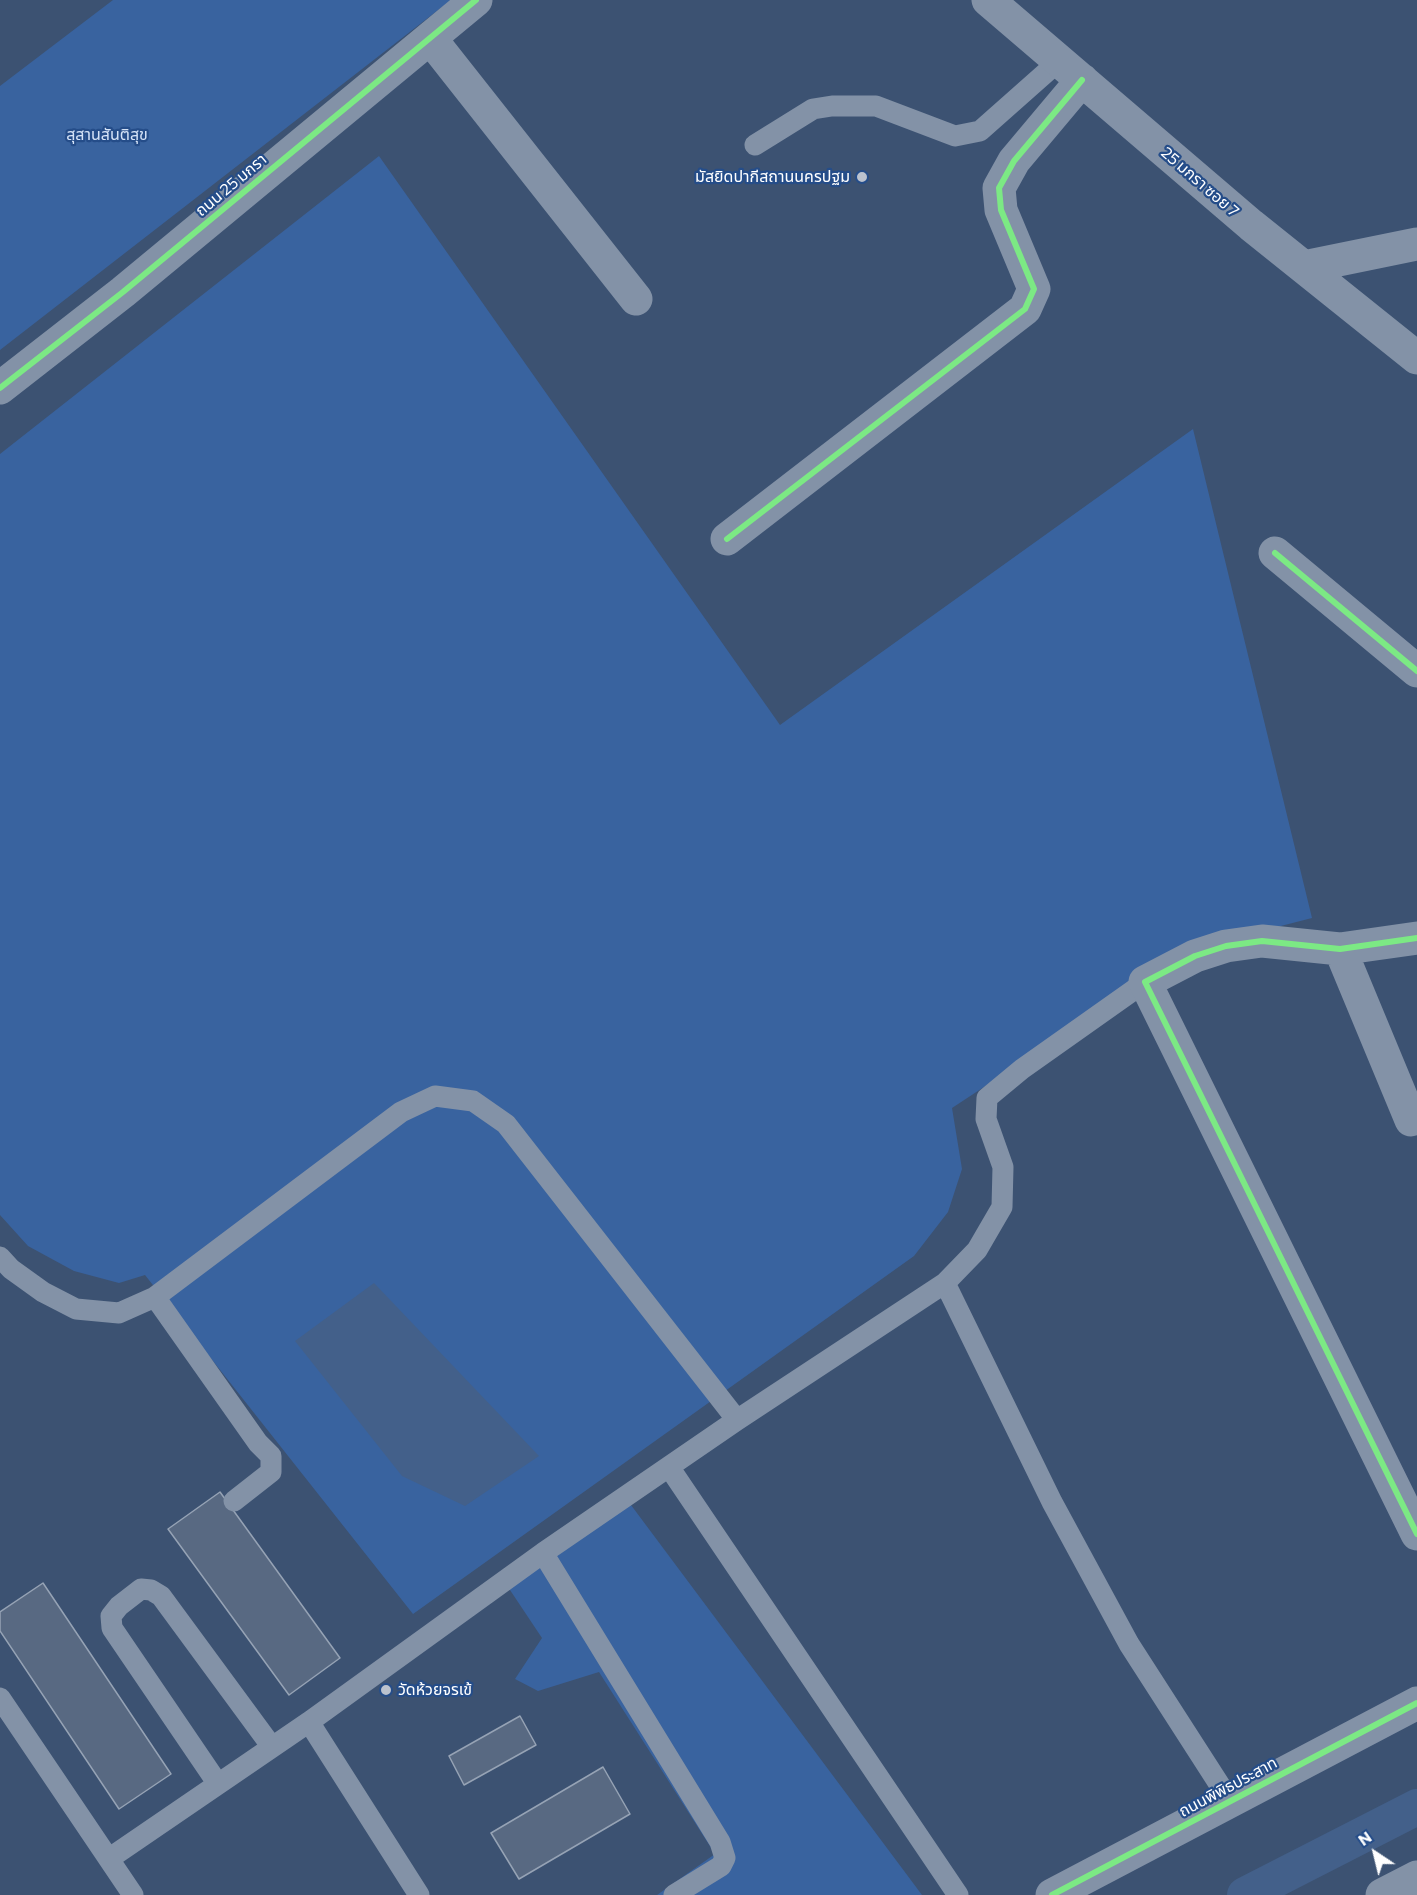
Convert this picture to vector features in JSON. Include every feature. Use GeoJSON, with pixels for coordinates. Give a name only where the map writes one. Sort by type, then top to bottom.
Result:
{"type":"FeatureCollection","features":[{"type":"Feature","properties":{"kind":"street","name":"ถนน 25 มกรา"},"geometry":{"type":"LineString","coordinates":[[0,388],[123,292],[477,0]]}},
{"type":"Feature","properties":{"kind":"street","name":"25 มกรา ซอย 7"},"geometry":{"type":"LineString","coordinates":[[988,0],[1251,225],[1417,358]]}},
{"type":"Feature","properties":{"kind":"street"},"geometry":{"type":"LineString","coordinates":[[430,38],[636,299]]}},
{"type":"Feature","properties":{"kind":"street"},"geometry":{"type":"LineString","coordinates":[[727,539],[1024,309],[1034,289],[1000,210],[999,188],[1070,70]]}},
{"type":"Feature","properties":{"kind":"street"},"geometry":{"type":"LineString","coordinates":[[1304,267],[1417,244]]}},
{"type":"Feature","properties":{"kind":"street"},"geometry":{"type":"LineString","coordinates":[[1275,553],[1417,671]]}},
{"type":"Feature","properties":{"kind":"street"},"geometry":{"type":"LineString","coordinates":[[1417,938],[1340,949],[1262,941],[1227,946],[1195,956],[1145,982],[1417,1534]]}},
{"type":"Feature","properties":{"kind":"street"},"geometry":{"type":"LineString","coordinates":[[1340,949],[1411,1120]]}},
{"type":"Feature","properties":{"kind":"street","name":"ถนนพิพิธประสาท"},"geometry":{"type":"LineString","coordinates":[[1052,1895],[1417,1703]]}},
{"type":"Feature","properties":{"kind":"street"},"geometry":{"type":"LineString","coordinates":[[1386,1894],[1417,1877]]}},
{"type":"Feature","properties":{"kind":"lane"},"geometry":{"type":"LineString","coordinates":[[755,145],[813,109],[832,106],[876,106],[955,136],[980,131],[1070,70]]}},
{"type":"Feature","properties":{"kind":"lane"},"geometry":{"type":"LineString","coordinates":[[110,1858],[309,1722],[543,1553],[737,1420],[945,1283],[977,1250],[1002,1207],[1003,1167],[986,1119],[987,1098],[1022,1069],[1145,982]]}},
{"type":"Feature","properties":{"kind":"lane"},"geometry":{"type":"LineString","coordinates":[[0,1257],[11,1269],[43,1292],[76,1310],[119,1313],[155,1297],[401,1112],[435,1096],[473,1101],[506,1124],[737,1420]]}},
{"type":"Feature","properties":{"kind":"lane"},"geometry":{"type":"LineString","coordinates":[[945,1283],[1052,1502],[1124,1634],[1230,1801]]}},
{"type":"Feature","properties":{"kind":"lane"},"geometry":{"type":"LineString","coordinates":[[155,1297],[258,1443],[272,1456],[271,1472],[234,1501]]}},
{"type":"Feature","properties":{"kind":"lane"},"geometry":{"type":"LineString","coordinates":[[669,1467],[958,1895]]}},
{"type":"Feature","properties":{"kind":"lane"},"geometry":{"type":"LineString","coordinates":[[543,1553],[720,1842],[726,1858],[721,1866],[674,1895]]}},
{"type":"Feature","properties":{"kind":"lane"},"geometry":{"type":"LineString","coordinates":[[218,1784],[112,1628],[111,1616],[119,1606],[141,1589],[151,1590],[161,1596],[272,1747]]}},
{"type":"Feature","properties":{"kind":"lane"},"geometry":{"type":"LineString","coordinates":[[0,1698],[133,1895]]}},
{"type":"Feature","properties":{"kind":"lane"},"geometry":{"type":"LineString","coordinates":[[309,1722],[419,1895]]}},
{"type":"Feature","properties":{"kind":"green space","name":"สุสานสันติสุข"},"geometry":{"type":"Polygon","coordinates":[[[113,0],[451,0],[0,350],[0,86],[113,0]]]}},
{"type":"Feature","properties":{"kind":"green space"},"geometry":{"type":"Polygon","coordinates":[[[379,156],[780,725],[1193,429],[1312,918],[1238,937],[1168,966],[952,1108],[962,1169],[948,1212],[914,1256],[413,1614],[145,1275],[119,1283],[74,1271],[28,1246],[0,1215],[0,454],[379,156]]]}},
{"type":"Feature","properties":{"kind":"green space"},"geometry":{"type":"Polygon","coordinates":[[[625,1497],[922,1895],[657,1895],[715,1854],[599,1672],[538,1691],[515,1679],[542,1638],[504,1581],[625,1497]]]}},
{"type":"Feature","properties":{"kind":"shaded area"},"geometry":{"type":"Polygon","coordinates":[[[374,1283],[539,1456],[465,1506],[402,1476],[295,1341],[374,1283]]]}},
{"type":"Feature","properties":{"kind":"building"},"geometry":{"type":"Polygon","coordinates":[[[220,1492],[340,1658],[289,1695],[168,1529],[220,1492]]]}},
{"type":"Feature","properties":{"kind":"building"},"geometry":{"type":"Polygon","coordinates":[[[43,1583],[171,1774],[119,1809],[0,1631],[0,1612],[43,1583]]]}},
{"type":"Feature","properties":{"kind":"building"},"geometry":{"type":"Polygon","coordinates":[[[520,1716],[536,1745],[464,1785],[449,1756],[520,1716]]]}},
{"type":"Feature","properties":{"kind":"building"},"geometry":{"type":"Polygon","coordinates":[[[603,1767],[630,1814],[519,1879],[491,1833],[603,1767]]]}},
{"type":"Feature","properties":{"kind":"waterway"},"geometry":{"type":"LineString","coordinates":[[1245,1895],[1417,1807]]}},
{"type":"Feature","properties":{"kind":"cycle path"},"geometry":{"type":"LineString","coordinates":[[0,388],[123,292],[476,0]]}},
{"type":"Feature","properties":{"kind":"cycle path"},"geometry":{"type":"LineString","coordinates":[[727,539],[1025,309],[1034,289],[1001,210],[999,188],[1014,161],[1082,80]]}},
{"type":"Feature","properties":{"kind":"cycle path"},"geometry":{"type":"LineString","coordinates":[[1275,553],[1417,671]]}},
{"type":"Feature","properties":{"kind":"cycle path"},"geometry":{"type":"LineString","coordinates":[[1417,938],[1340,949],[1262,941],[1226,946],[1195,956],[1145,982],[1417,1534]]}},
{"type":"Feature","properties":{"kind":"cycle path"},"geometry":{"type":"LineString","coordinates":[[1052,1895],[1417,1703]]}},
{"type":"Feature","properties":{"kind":"place","name":"มัสยิดปากีสถานนครปฐม"},"geometry":{"type":"Point","coordinates":[862,177]}},
{"type":"Feature","properties":{"kind":"place","name":"วัดห้วยจรเข้"},"geometry":{"type":"Point","coordinates":[386,1690]}}]}
